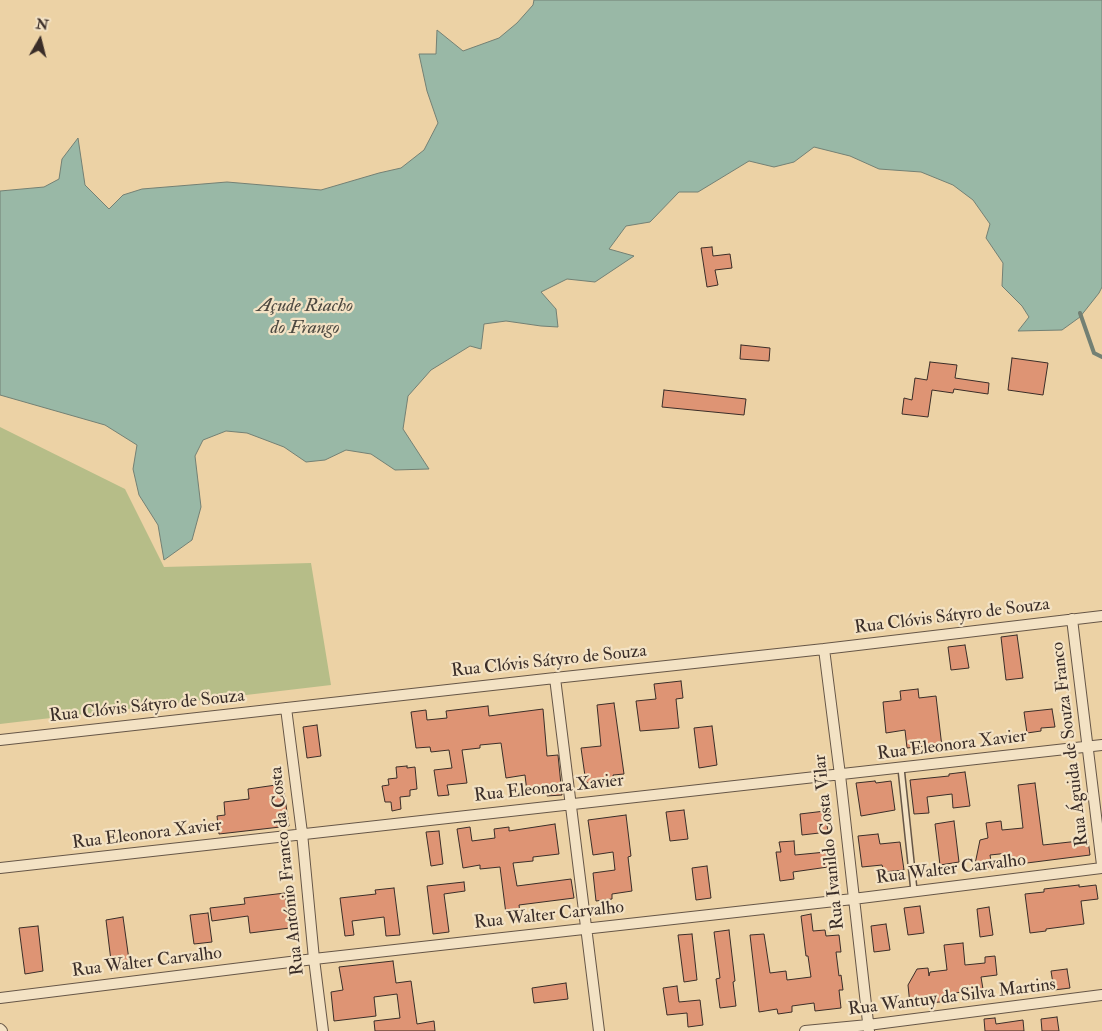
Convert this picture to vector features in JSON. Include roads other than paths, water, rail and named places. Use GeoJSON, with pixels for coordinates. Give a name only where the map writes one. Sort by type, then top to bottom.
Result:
{"type":"FeatureCollection","features":[{"type":"Feature","properties":{"kind":"street","name":"Rua Clóvis Sátyro de Souza"},"geometry":{"type":"LineString","coordinates":[[0,740],[824,649],[1102,616]]}},
{"type":"Feature","properties":{"kind":"street","name":"Rua Águida de Souza Franco"},"geometry":{"type":"LineString","coordinates":[[1072,619],[1102,867]]}},
{"type":"Feature","properties":{"kind":"street","name":"Rua Ivanildo Costa Vilar"},"geometry":{"type":"LineString","coordinates":[[824,649],[868,1028]]}},
{"type":"Feature","properties":{"kind":"street"},"geometry":{"type":"LineString","coordinates":[[555,678],[598,1031]]}},
{"type":"Feature","properties":{"kind":"street","name":"Rua António Franco da Costa"},"geometry":{"type":"LineString","coordinates":[[286,708],[302,833],[323,1031]]}},
{"type":"Feature","properties":{"kind":"street","name":"Rua Eleonora Xavier"},"geometry":{"type":"LineString","coordinates":[[0,868],[1102,745]]}},
{"type":"Feature","properties":{"kind":"street","name":"Rua Walter Carvalho"},"geometry":{"type":"LineString","coordinates":[[0,998],[314,959],[853,899],[1102,867]]}},
{"type":"Feature","properties":{"kind":"street","name":"Rua Wantuy da Silva Martins"},"geometry":{"type":"LineString","coordinates":[[805,1031],[868,1028],[1102,996]]}},
{"type":"Feature","properties":{"kind":"lane"},"geometry":{"type":"LineString","coordinates":[[900,768],[914,891]]}},
{"type":"Feature","properties":{"kind":"water","name":"Açude Riacho do Frango"},"geometry":{"type":"Polygon","coordinates":[[[534,0],[1102,0],[1102,287],[1099,293],[1080,317],[1062,330],[1018,331],[1029,317],[1022,306],[1002,286],[1003,263],[986,238],[990,224],[973,200],[953,185],[921,172],[879,169],[850,156],[814,147],[794,162],[774,167],[749,161],[698,192],[679,192],[650,222],[626,226],[609,249],[634,256],[595,282],[567,279],[541,292],[556,309],[558,327],[506,321],[484,324],[481,349],[470,346],[431,370],[408,396],[403,429],[429,469],[395,470],[371,454],[346,450],[325,460],[306,462],[284,447],[247,433],[226,431],[203,440],[195,456],[201,507],[192,540],[164,560],[158,525],[139,495],[133,469],[137,445],[105,425],[0,395],[0,191],[44,187],[59,179],[62,159],[78,138],[85,185],[109,209],[123,195],[142,189],[227,182],[321,190],[401,168],[424,150],[438,123],[427,91],[419,54],[436,54],[437,30],[463,51],[499,38],[517,23],[533,5],[534,0]]]}},
{"type":"Feature","properties":{"kind":"waterway"},"geometry":{"type":"LineString","coordinates":[[1080,313],[1094,353],[1102,357]]}}]}
